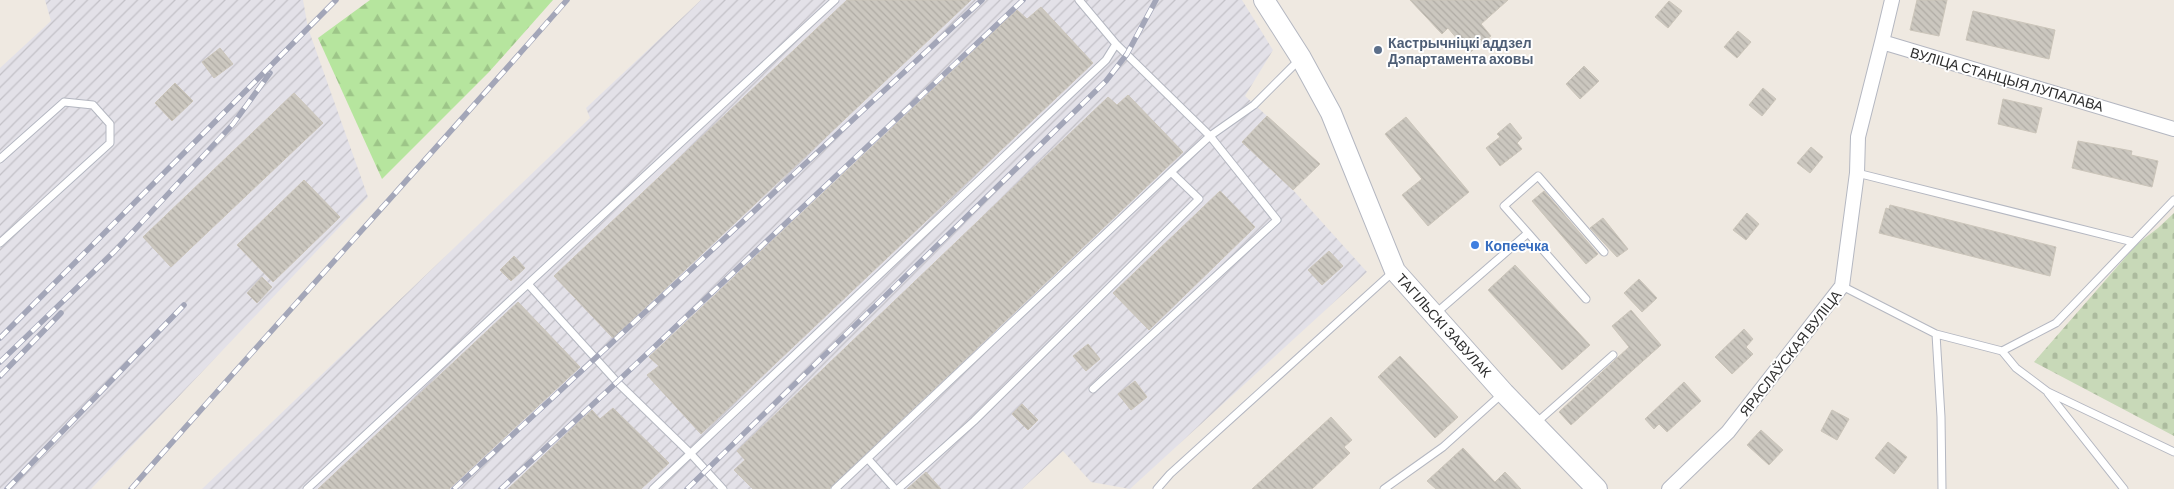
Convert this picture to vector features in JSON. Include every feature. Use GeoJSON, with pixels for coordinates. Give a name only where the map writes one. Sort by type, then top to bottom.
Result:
{"type":"FeatureCollection","features":[{"type":"Feature","properties":{"kind":"main road","name":"ТАГІЛЬСКІ ЗАВУЛАК"},"geometry":{"type":"LineString","coordinates":[[1264,0],[1301,58],[1331,113],[1395,270],[1504,393],[1597,489]]}},
{"type":"Feature","properties":{"kind":"street"},"geometry":{"type":"LineString","coordinates":[[1882,42],[1892,0]]}},
{"type":"Feature","properties":{"kind":"street","name":"ВУЛІЦА СТАНЦЫЯ ЛУПАЛАВА"},"geometry":{"type":"LineString","coordinates":[[1882,42],[2174,129]]}},
{"type":"Feature","properties":{"kind":"street","name":"ЯРАСЛАЎСКАЯ ВУЛІЦА"},"geometry":{"type":"LineString","coordinates":[[1669,489],[1728,432],[1842,286],[1857,173],[1858,137],[1882,42]]}},
{"type":"Feature","properties":{"kind":"lane"},"geometry":{"type":"LineString","coordinates":[[307,489],[835,0]]}},
{"type":"Feature","properties":{"kind":"lane"},"geometry":{"type":"LineString","coordinates":[[1079,0],[1116,44],[1210,136],[1277,220],[1093,389]]}},
{"type":"Feature","properties":{"kind":"lane"},"geometry":{"type":"LineString","coordinates":[[653,489],[1106,60],[1116,44]]}},
{"type":"Feature","properties":{"kind":"lane"},"geometry":{"type":"LineString","coordinates":[[835,489],[1171,172],[1210,136],[1254,105],[1301,58]]}},
{"type":"Feature","properties":{"kind":"lane"},"geometry":{"type":"LineString","coordinates":[[0,159],[64,102],[93,105],[110,124],[110,143],[0,243]]}},
{"type":"Feature","properties":{"kind":"lane"},"geometry":{"type":"LineString","coordinates":[[868,459],[896,489],[974,421],[1199,200],[1171,172]]}},
{"type":"Feature","properties":{"kind":"lane"},"geometry":{"type":"LineString","coordinates":[[1857,173],[2133,242]]}},
{"type":"Feature","properties":{"kind":"lane"},"geometry":{"type":"LineString","coordinates":[[1586,299],[1504,206],[1538,176],[1604,252]]}},
{"type":"Feature","properties":{"kind":"lane"},"geometry":{"type":"LineString","coordinates":[[2002,351],[2056,323],[2174,200]]}},
{"type":"Feature","properties":{"kind":"lane"},"geometry":{"type":"LineString","coordinates":[[1434,314],[1528,233]]}},
{"type":"Feature","properties":{"kind":"lane"},"geometry":{"type":"LineString","coordinates":[[1157,489],[1170,474],[1395,270]]}},
{"type":"Feature","properties":{"kind":"lane"},"geometry":{"type":"LineString","coordinates":[[528,284],[617,382],[690,453],[723,489]]}},
{"type":"Feature","properties":{"kind":"lane"},"geometry":{"type":"LineString","coordinates":[[1842,286],[1936,334],[2002,351],[2016,368],[2048,392],[2174,452]]}},
{"type":"Feature","properties":{"kind":"lane"},"geometry":{"type":"LineString","coordinates":[[1936,334],[1941,417],[1942,489]]}},
{"type":"Feature","properties":{"kind":"lane"},"geometry":{"type":"LineString","coordinates":[[1534,425],[1613,355]]}},
{"type":"Feature","properties":{"kind":"lane"},"geometry":{"type":"LineString","coordinates":[[2048,392],[2124,489]]}},
{"type":"Feature","properties":{"kind":"lane"},"geometry":{"type":"LineString","coordinates":[[1384,489],[1443,447],[1504,393]]}},
{"type":"Feature","properties":{"kind":"shaded area"},"geometry":{"type":"Polygon","coordinates":[[[45,0],[303,0],[308,28],[368,197],[91,489],[0,489],[0,68],[51,21],[45,0]]]}},
{"type":"Feature","properties":{"kind":"shaded area"},"geometry":{"type":"Polygon","coordinates":[[[701,0],[1242,0],[1273,50],[1245,96],[1320,164],[1293,190],[1367,272],[1130,489],[1091,482],[1063,451],[1022,489],[202,489],[590,118],[586,108],[701,0]]]}},
{"type":"Feature","properties":{"kind":"green space"},"geometry":{"type":"Polygon","coordinates":[[[370,0],[553,0],[489,72],[382,179],[318,38],[370,0]]]}},
{"type":"Feature","properties":{"kind":"green space"},"geometry":{"type":"Polygon","coordinates":[[[2174,213],[2174,436],[2034,362],[2137,244],[2174,213]]]}},
{"type":"Feature","properties":{"kind":"building"},"geometry":{"type":"Polygon","coordinates":[[[847,0],[971,0],[613,338],[554,276],[847,0]]]}},
{"type":"Feature","properties":{"kind":"building"},"geometry":{"type":"Polygon","coordinates":[[[1410,0],[1508,0],[1481,24],[1491,36],[1469,53],[1448,28],[1442,34],[1410,0]]]}},
{"type":"Feature","properties":{"kind":"building"},"geometry":{"type":"Polygon","coordinates":[[[1917,0],[1947,0],[1939,36],[1910,30],[1917,0]]]}},
{"type":"Feature","properties":{"kind":"building"},"geometry":{"type":"Polygon","coordinates":[[[1669,1],[1682,11],[1668,28],[1655,17],[1669,1]]]}},
{"type":"Feature","properties":{"kind":"building"},"geometry":{"type":"Polygon","coordinates":[[[1041,7],[1093,63],[701,434],[647,375],[659,366],[649,357],[1017,10],[1027,19],[1041,7]]]}},
{"type":"Feature","properties":{"kind":"building"},"geometry":{"type":"Polygon","coordinates":[[[1973,11],[2055,30],[2049,59],[1966,40],[1973,11]]]}},
{"type":"Feature","properties":{"kind":"building"},"geometry":{"type":"Polygon","coordinates":[[[1738,31],[1751,42],[1737,58],[1724,47],[1738,31]]]}},
{"type":"Feature","properties":{"kind":"building"},"geometry":{"type":"Polygon","coordinates":[[[220,48],[233,64],[214,78],[202,62],[220,48]]]}},
{"type":"Feature","properties":{"kind":"building"},"geometry":{"type":"Polygon","coordinates":[[[1584,66],[1599,81],[1580,99],[1566,84],[1584,66]]]}},
{"type":"Feature","properties":{"kind":"building"},"geometry":{"type":"Polygon","coordinates":[[[175,83],[193,101],[172,121],[155,103],[175,83]]]}},
{"type":"Feature","properties":{"kind":"building"},"geometry":{"type":"Polygon","coordinates":[[[1763,88],[1776,99],[1762,116],[1749,105],[1763,88]]]}},
{"type":"Feature","properties":{"kind":"building"},"geometry":{"type":"Polygon","coordinates":[[[294,93],[323,123],[171,267],[143,237],[294,93]]]}},
{"type":"Feature","properties":{"kind":"building"},"geometry":{"type":"Polygon","coordinates":[[[1128,95],[1183,152],[829,489],[753,489],[734,470],[745,460],[737,451],[1108,97],[1117,105],[1128,95]]]}},
{"type":"Feature","properties":{"kind":"building"},"geometry":{"type":"Polygon","coordinates":[[[2003,99],[2042,108],[2036,133],[1998,124],[2003,99]]]}},
{"type":"Feature","properties":{"kind":"building"},"geometry":{"type":"Polygon","coordinates":[[[1267,116],[1320,164],[1293,190],[1242,142],[1267,116]]]}},
{"type":"Feature","properties":{"kind":"building"},"geometry":{"type":"Polygon","coordinates":[[[1406,117],[1469,192],[1428,226],[1402,195],[1422,179],[1385,134],[1406,117]]]}},
{"type":"Feature","properties":{"kind":"building"},"geometry":{"type":"Polygon","coordinates":[[[1510,123],[1522,138],[1517,143],[1522,149],[1500,166],[1486,148],[1500,137],[1497,134],[1510,123]]]}},
{"type":"Feature","properties":{"kind":"building"},"geometry":{"type":"Polygon","coordinates":[[[2078,141],[2132,151],[2131,155],[2158,161],[2152,187],[2072,168],[2078,141]]]}},
{"type":"Feature","properties":{"kind":"building"},"geometry":{"type":"Polygon","coordinates":[[[1811,147],[1823,157],[1810,173],[1797,163],[1811,147]]]}},
{"type":"Feature","properties":{"kind":"building"},"geometry":{"type":"Polygon","coordinates":[[[304,180],[340,217],[273,282],[237,245],[304,180]]]}},
{"type":"Feature","properties":{"kind":"building"},"geometry":{"type":"Polygon","coordinates":[[[1220,191],[1255,227],[1149,330],[1113,293],[1220,191]]]}},
{"type":"Feature","properties":{"kind":"building"},"geometry":{"type":"Polygon","coordinates":[[[1544,191],[1598,254],[1586,264],[1532,201],[1544,191]]]}},
{"type":"Feature","properties":{"kind":"building"},"geometry":{"type":"Polygon","coordinates":[[[1890,205],[2056,247],[2050,276],[1879,233],[1886,208],[1889,209],[1890,205]]]}},
{"type":"Feature","properties":{"kind":"building"},"geometry":{"type":"Polygon","coordinates":[[[1747,213],[1759,224],[1746,240],[1733,230],[1747,213]]]}},
{"type":"Feature","properties":{"kind":"building"},"geometry":{"type":"Polygon","coordinates":[[[1603,218],[1628,249],[1617,257],[1590,228],[1603,218]]]}},
{"type":"Feature","properties":{"kind":"building"},"geometry":{"type":"Polygon","coordinates":[[[1329,251],[1343,266],[1322,285],[1308,270],[1329,251]]]}},
{"type":"Feature","properties":{"kind":"building"},"geometry":{"type":"Polygon","coordinates":[[[514,256],[525,268],[511,281],[500,270],[514,256]]]}},
{"type":"Feature","properties":{"kind":"building"},"geometry":{"type":"Polygon","coordinates":[[[1515,265],[1590,345],[1562,370],[1488,290],[1515,265]]]}},
{"type":"Feature","properties":{"kind":"building"},"geometry":{"type":"Polygon","coordinates":[[[262,277],[272,287],[257,303],[247,293],[262,277]]]}},
{"type":"Feature","properties":{"kind":"building"},"geometry":{"type":"Polygon","coordinates":[[[1639,279],[1657,298],[1642,312],[1624,293],[1639,279]]]}},
{"type":"Feature","properties":{"kind":"building"},"geometry":{"type":"Polygon","coordinates":[[[518,302],[580,367],[449,489],[318,489],[518,302]]]}},
{"type":"Feature","properties":{"kind":"building"},"geometry":{"type":"Polygon","coordinates":[[[1631,310],[1661,345],[1571,425],[1559,412],[1629,347],[1612,326],[1631,310]]]}},
{"type":"Feature","properties":{"kind":"building"},"geometry":{"type":"Polygon","coordinates":[[[1744,329],[1753,339],[1746,347],[1753,354],[1732,374],[1715,357],[1744,329]]]}},
{"type":"Feature","properties":{"kind":"building"},"geometry":{"type":"Polygon","coordinates":[[[1088,344],[1100,359],[1086,371],[1073,356],[1088,344]]]}},
{"type":"Feature","properties":{"kind":"building"},"geometry":{"type":"Polygon","coordinates":[[[1400,356],[1458,417],[1435,438],[1378,377],[1400,356]]]}},
{"type":"Feature","properties":{"kind":"building"},"geometry":{"type":"Polygon","coordinates":[[[1135,381],[1147,397],[1131,410],[1118,394],[1135,381]]]}},
{"type":"Feature","properties":{"kind":"building"},"geometry":{"type":"Polygon","coordinates":[[[1684,382],[1701,401],[1667,432],[1659,424],[1654,429],[1645,419],[1684,382]]]}},
{"type":"Feature","properties":{"kind":"building"},"geometry":{"type":"Polygon","coordinates":[[[1022,404],[1038,420],[1028,430],[1012,414],[1022,404]]]}},
{"type":"Feature","properties":{"kind":"building"},"geometry":{"type":"Polygon","coordinates":[[[613,408],[669,463],[641,489],[508,489],[592,410],[600,419],[613,408]]]}},
{"type":"Feature","properties":{"kind":"building"},"geometry":{"type":"Polygon","coordinates":[[[1832,410],[1849,419],[1837,440],[1821,431],[1832,410]]]}},
{"type":"Feature","properties":{"kind":"building"},"geometry":{"type":"Polygon","coordinates":[[[1331,417],[1352,440],[1344,447],[1350,453],[1312,489],[1252,489],[1331,417]]]}},
{"type":"Feature","properties":{"kind":"building"},"geometry":{"type":"Polygon","coordinates":[[[1761,430],[1783,450],[1769,465],[1747,445],[1761,430]]]}},
{"type":"Feature","properties":{"kind":"building"},"geometry":{"type":"Polygon","coordinates":[[[1888,442],[1907,457],[1894,474],[1875,458],[1888,442]]]}},
{"type":"Feature","properties":{"kind":"building"},"geometry":{"type":"Polygon","coordinates":[[[1463,448],[1495,482],[1505,472],[1521,489],[1436,489],[1427,481],[1463,448]]]}},
{"type":"Feature","properties":{"kind":"building"},"geometry":{"type":"Polygon","coordinates":[[[926,472],[941,489],[907,489],[926,472]]]}},
{"type":"Feature","properties":{"kind":"railway"},"geometry":{"type":"LineString","coordinates":[[0,338],[336,0]]}},
{"type":"Feature","properties":{"kind":"railway"},"geometry":{"type":"LineString","coordinates":[[131,489],[567,0]]}},
{"type":"Feature","properties":{"kind":"railway"},"geometry":{"type":"LineString","coordinates":[[454,489],[982,0]]}},
{"type":"Feature","properties":{"kind":"railway"},"geometry":{"type":"LineString","coordinates":[[501,489],[1023,0]]}},
{"type":"Feature","properties":{"kind":"railway"},"geometry":{"type":"LineString","coordinates":[[687,489],[1106,81],[1127,54],[1156,0]]}},
{"type":"Feature","properties":{"kind":"railway"},"geometry":{"type":"LineString","coordinates":[[0,362],[115,251],[233,124],[270,73]]}},
{"type":"Feature","properties":{"kind":"railway"},"geometry":{"type":"LineString","coordinates":[[7,489],[184,305]]}},
{"type":"Feature","properties":{"kind":"railway"},"geometry":{"type":"LineString","coordinates":[[0,376],[61,313]]}},
{"type":"Feature","properties":{"kind":"place","name":"Кастрычніцкі аддзел Дэпартамента аховы"},"geometry":{"type":"Point","coordinates":[1378,50]}},
{"type":"Feature","properties":{"kind":"place","name":"Копеечка"},"geometry":{"type":"Point","coordinates":[1475,245]}}]}
